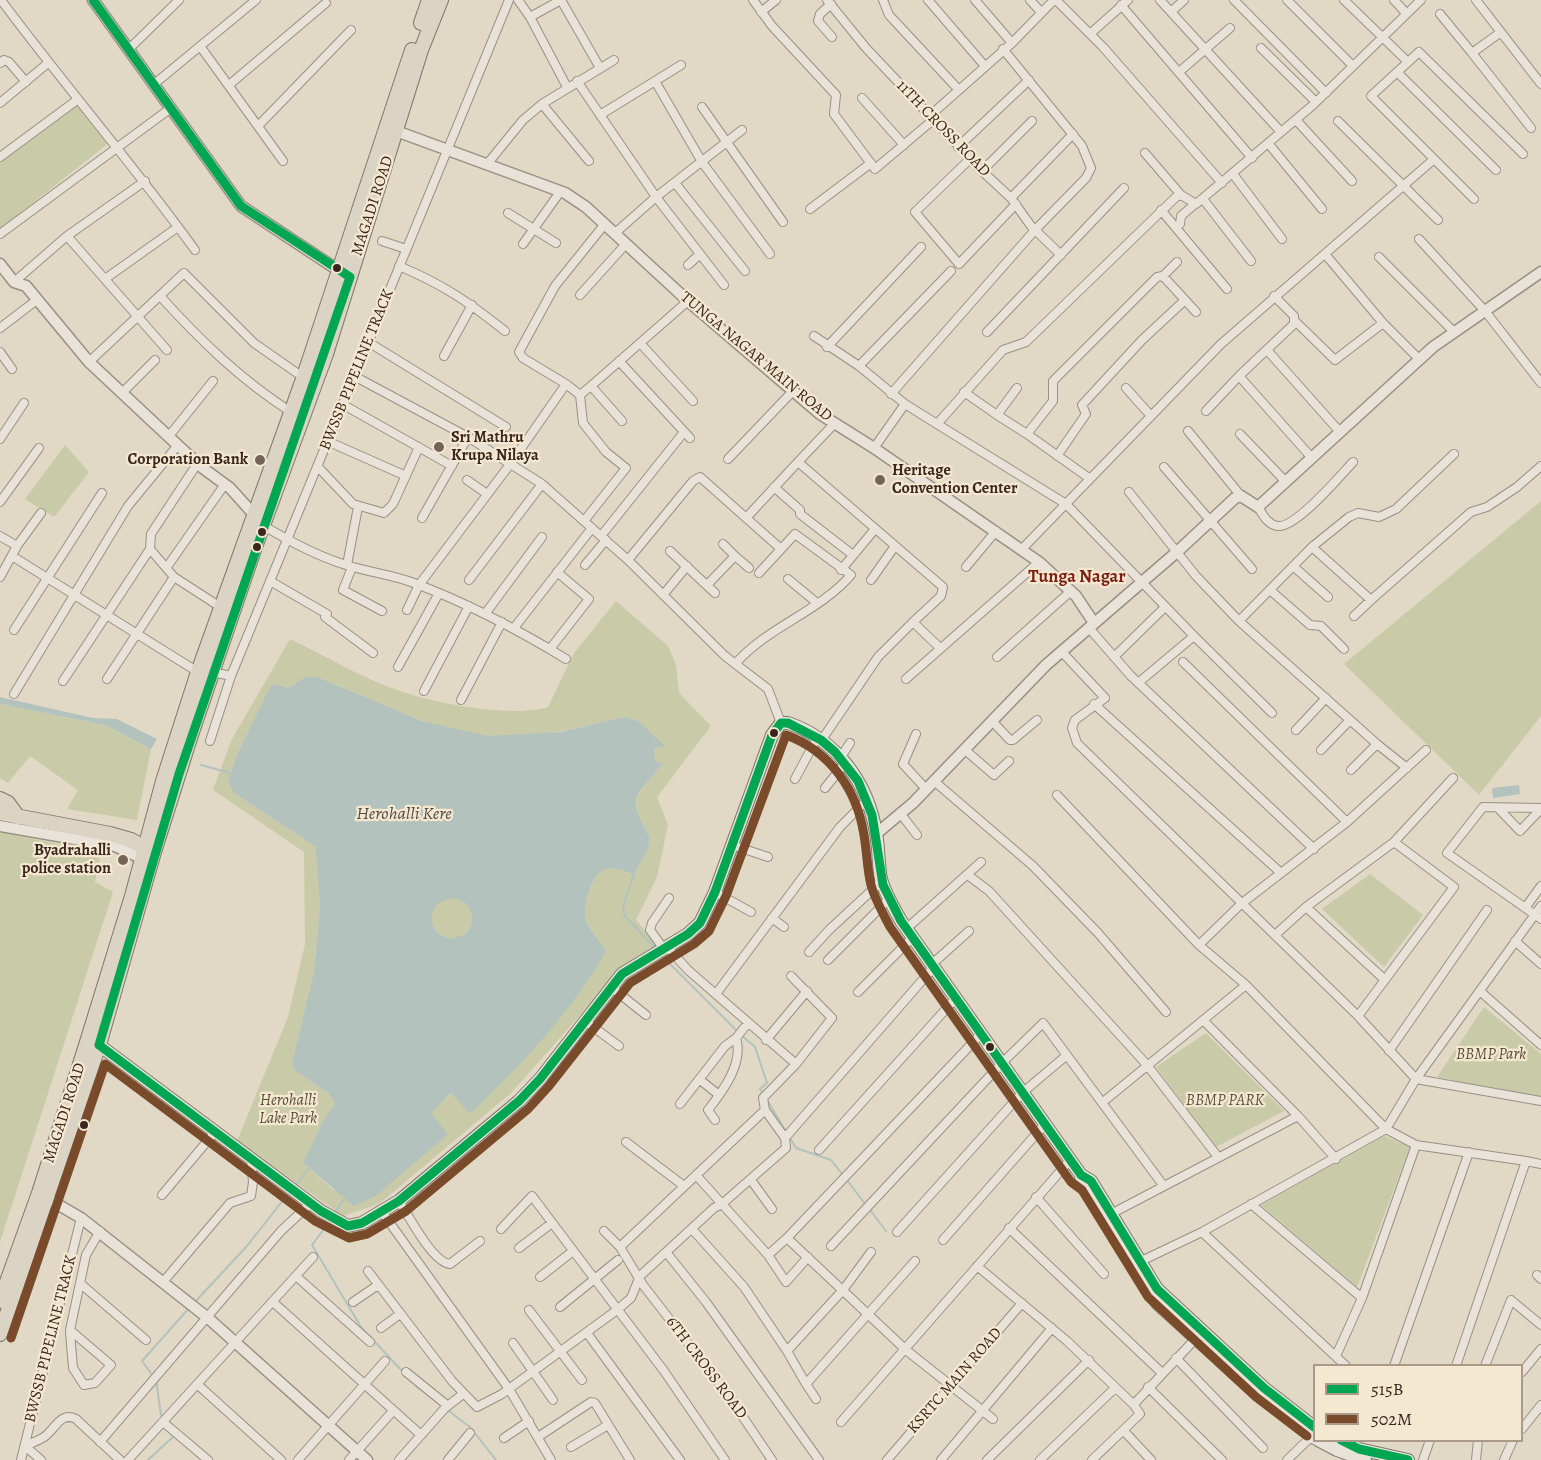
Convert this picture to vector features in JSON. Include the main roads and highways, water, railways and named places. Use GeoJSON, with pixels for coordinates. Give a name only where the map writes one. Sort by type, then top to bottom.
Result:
{"type":"FeatureCollection","features":[{"type":"Feature","properties":{"kind":"main road","name":"MAGADI ROAD"},"geometry":{"type":"LineString","coordinates":[[392,128],[429,0]]}},
{"type":"Feature","properties":{"kind":"main road","name":"MAGADI ROAD"},"geometry":{"type":"LineString","coordinates":[[0,1334],[93,1043],[137,897],[146,853],[180,750],[213,672],[264,526],[392,128],[434,12],[441,0]]}},
{"type":"Feature","properties":{"kind":"main road","name":"MAGADI ROAD"},"geometry":{"type":"LineString","coordinates":[[180,750],[198,672],[291,412],[309,381]]}},
{"type":"Feature","properties":{"kind":"main road"},"geometry":{"type":"LineString","coordinates":[[93,1043],[316,1207],[341,1224],[353,1226],[399,1201],[519,1101],[540,1079],[610,987],[630,968],[662,950],[700,923],[715,892],[772,735],[781,723],[792,724],[819,739],[843,759],[863,787],[876,834],[882,881],[889,899],[932,967],[1071,1159],[1081,1175],[1082,1185],[1107,1216],[1157,1303],[1198,1335],[1281,1414],[1313,1434]]}},
{"type":"Feature","properties":{"kind":"main road"},"geometry":{"type":"LineString","coordinates":[[0,799],[8,803],[18,817]]}},
{"type":"Feature","properties":{"kind":"main road"},"geometry":{"type":"LineString","coordinates":[[0,813],[110,834],[130,840],[146,853]]}},
{"type":"Feature","properties":{"kind":"main road","name":"MAGADI ROAD"},"geometry":{"type":"LineString","coordinates":[[0,1301],[43,1196]]}},
{"type":"Feature","properties":{"kind":"main road"},"geometry":{"type":"LineString","coordinates":[[1332,1442],[1359,1453],[1408,1460]]}},
{"type":"Feature","properties":{"kind":"main road"},"geometry":{"type":"LineString","coordinates":[[1343,1442],[1359,1453]]}},
{"type":"Feature","properties":{"kind":"water","name":"Herohalli Kere"},"geometry":{"type":"Polygon","coordinates":[[[306,677],[318,677],[422,721],[488,736],[560,732],[625,717],[638,721],[665,746],[654,748],[655,762],[663,763],[637,797],[638,812],[650,837],[648,850],[634,874],[616,869],[606,869],[601,872],[592,884],[586,901],[587,923],[606,951],[592,974],[561,1017],[489,1096],[470,1114],[451,1093],[431,1113],[448,1134],[377,1195],[354,1206],[303,1163],[324,1119],[335,1103],[328,1093],[294,1070],[292,1063],[314,971],[320,906],[316,847],[234,793],[228,782],[237,754],[270,687],[275,684],[288,688],[306,677]],[[452,898],[438,903],[432,915],[436,931],[446,938],[453,939],[467,933],[472,921],[471,911],[459,899],[452,898]]]}},
{"type":"Feature","properties":{"kind":"water"},"geometry":{"type":"Polygon","coordinates":[[[0,697],[93,718],[117,719],[157,739],[151,749],[105,725],[0,704],[0,697]]]}},
{"type":"Feature","properties":{"kind":"water"},"geometry":{"type":"Polygon","coordinates":[[[1519,785],[1520,794],[1493,798],[1492,788],[1519,785]]]}},
{"type":"Feature","properties":{"kind":"waterway"},"geometry":{"type":"LineString","coordinates":[[201,765],[234,774]]}},
{"type":"Feature","properties":{"kind":"waterway"},"geometry":{"type":"LineString","coordinates":[[632,872],[634,874],[623,906],[625,916],[655,948]]}},
{"type":"Feature","properties":{"kind":"waterway"},"geometry":{"type":"LineString","coordinates":[[660,954],[737,1031]]}},
{"type":"Feature","properties":{"kind":"waterway"},"geometry":{"type":"LineString","coordinates":[[741,1035],[755,1047],[767,1083],[760,1089],[764,1095]]}},
{"type":"Feature","properties":{"kind":"waterway"},"geometry":{"type":"LineString","coordinates":[[767,1100],[796,1148],[831,1160],[842,1174]]}},
{"type":"Feature","properties":{"kind":"waterway"},"geometry":{"type":"LineString","coordinates":[[296,1185],[309,1168]]}},
{"type":"Feature","properties":{"kind":"waterway"},"geometry":{"type":"LineString","coordinates":[[846,1179],[866,1205]]}},
{"type":"Feature","properties":{"kind":"waterway"},"geometry":{"type":"LineString","coordinates":[[194,1303],[247,1246],[287,1195]]}},
{"type":"Feature","properties":{"kind":"waterway"},"geometry":{"type":"LineString","coordinates":[[334,1214],[344,1199]]}},
{"type":"Feature","properties":{"kind":"waterway"},"geometry":{"type":"LineString","coordinates":[[870,1210],[886,1231]]}},
{"type":"Feature","properties":{"kind":"waterway"},"geometry":{"type":"LineString","coordinates":[[330,1221],[312,1245],[361,1327],[403,1372]]}},
{"type":"Feature","properties":{"kind":"waterway"},"geometry":{"type":"LineString","coordinates":[[153,1376],[142,1361],[190,1307]]}},
{"type":"Feature","properties":{"kind":"waterway"},"geometry":{"type":"LineString","coordinates":[[156,1380],[161,1415]]}},
{"type":"Feature","properties":{"kind":"waterway"},"geometry":{"type":"LineString","coordinates":[[415,1385],[427,1394]]}},
{"type":"Feature","properties":{"kind":"waterway"},"geometry":{"type":"LineString","coordinates":[[446,1409],[470,1427],[496,1460]]}},
{"type":"Feature","properties":{"kind":"waterway"},"geometry":{"type":"LineString","coordinates":[[148,1460],[175,1435]]}},
{"type":"Feature","properties":{"kind":"place","name":"Sri Mathru Krupa Nilaya"},"geometry":{"type":"Point","coordinates":[439,447]}},
{"type":"Feature","properties":{"kind":"place","name":"Corporation Bank"},"geometry":{"type":"Point","coordinates":[260,460]}},
{"type":"Feature","properties":{"kind":"place","name":"Heritage Convention Center"},"geometry":{"type":"Point","coordinates":[880,480]}},
{"type":"Feature","properties":{"kind":"place","name":"Byadrahalli police station"},"geometry":{"type":"Point","coordinates":[123,860]}},
{"type":"Feature","properties":{"kind":"district","name":"Tunga Nagar"},"geometry":{"type":"Point","coordinates":[1077,578]}},
{"type":"Feature","properties":{"kind":"park label","name":"BBMP Park"},"geometry":{"type":"Point","coordinates":[1491,1055]}},
{"type":"Feature","properties":{"kind":"park label","name":"BBMP PARK"},"geometry":{"type":"Point","coordinates":[1225,1101]}},
{"type":"Feature","properties":{"kind":"park label","name":"Herohalli Lake Park"},"geometry":{"type":"Point","coordinates":[288,1110]}}]}
